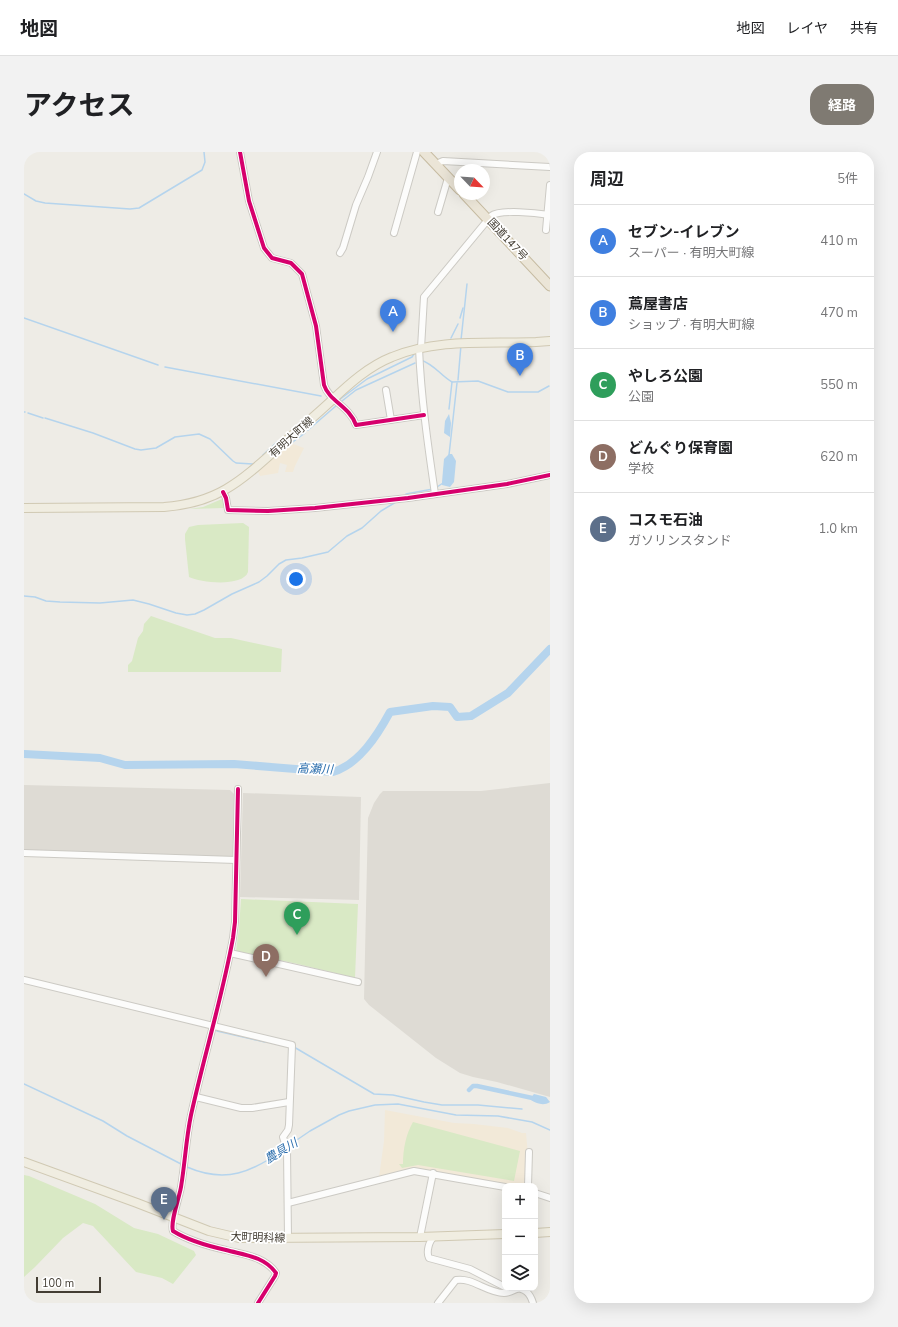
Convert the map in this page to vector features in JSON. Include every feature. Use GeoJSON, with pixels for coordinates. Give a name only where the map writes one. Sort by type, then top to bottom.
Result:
{"type":"FeatureCollection","features":[{"type":"Feature","properties":{"kind":"highway"},"geometry":{"type":"LineString","coordinates":[[424,152],[454,184]]}},
{"type":"Feature","properties":{"kind":"highway","name":"国道147号"},"geometry":{"type":"LineString","coordinates":[[470,200],[550,286]]}},
{"type":"Feature","properties":{"kind":"main road","name":"有明大町線"},"geometry":{"type":"LineString","coordinates":[[24,508],[170,507],[200,502],[223,492],[248,475],[334,398],[358,378],[381,362],[420,348],[461,344],[550,341]]}},
{"type":"Feature","properties":{"kind":"main road","name":"大町明科線"},"geometry":{"type":"LineString","coordinates":[[24,1162],[209,1231],[239,1238],[434,1237],[502,1234]]}},
{"type":"Feature","properties":{"kind":"main road"},"geometry":{"type":"LineString","coordinates":[[538,1233],[550,1232]]}},
{"type":"Feature","properties":{"kind":"street"},"geometry":{"type":"LineString","coordinates":[[240,152],[249,201],[264,248],[272,258],[291,263],[302,274],[316,326],[326,391],[349,413],[356,425],[424,415]]}},
{"type":"Feature","properties":{"kind":"street"},"geometry":{"type":"LineString","coordinates":[[340,253],[376,152]]}},
{"type":"Feature","properties":{"kind":"street"},"geometry":{"type":"LineString","coordinates":[[394,233],[417,152]]}},
{"type":"Feature","properties":{"kind":"street"},"geometry":{"type":"LineString","coordinates":[[436,164],[443,161],[550,167]]}},
{"type":"Feature","properties":{"kind":"street"},"geometry":{"type":"LineString","coordinates":[[438,212],[448,178]]}},
{"type":"Feature","properties":{"kind":"street"},"geometry":{"type":"LineString","coordinates":[[546,230],[549,215],[550,185]]}},
{"type":"Feature","properties":{"kind":"street"},"geometry":{"type":"LineString","coordinates":[[434,494],[419,367],[424,297],[494,214],[530,212],[549,215]]}},
{"type":"Feature","properties":{"kind":"street"},"geometry":{"type":"LineString","coordinates":[[386,390],[391,420]]}},
{"type":"Feature","properties":{"kind":"street"},"geometry":{"type":"LineString","coordinates":[[223,492],[226,498],[228,510],[268,511],[315,508],[434,494],[507,484],[550,475]]}},
{"type":"Feature","properties":{"kind":"street"},"geometry":{"type":"LineString","coordinates":[[238,789],[235,922],[230,953],[191,1115],[179,1202],[173,1217],[172,1228],[173,1231],[184,1238],[227,1251],[251,1255],[270,1266],[276,1273],[258,1303]]}},
{"type":"Feature","properties":{"kind":"street"},"geometry":{"type":"LineString","coordinates":[[24,853],[236,860]]}},
{"type":"Feature","properties":{"kind":"street"},"geometry":{"type":"LineString","coordinates":[[230,953],[358,982]]}},
{"type":"Feature","properties":{"kind":"street"},"geometry":{"type":"LineString","coordinates":[[24,980],[292,1045],[288,1128],[283,1135],[287,1150],[288,1238]]}},
{"type":"Feature","properties":{"kind":"street"},"geometry":{"type":"LineString","coordinates":[[196,1097],[240,1108],[289,1102]]}},
{"type":"Feature","properties":{"kind":"street"},"geometry":{"type":"LineString","coordinates":[[528,1183],[529,1152]]}},
{"type":"Feature","properties":{"kind":"street"},"geometry":{"type":"LineString","coordinates":[[288,1203],[410,1171],[422,1171],[502,1186]]}},
{"type":"Feature","properties":{"kind":"street"},"geometry":{"type":"LineString","coordinates":[[420,1237],[433,1173]]}},
{"type":"Feature","properties":{"kind":"street"},"geometry":{"type":"LineString","coordinates":[[538,1195],[550,1198]]}},
{"type":"Feature","properties":{"kind":"street"},"geometry":{"type":"LineString","coordinates":[[434,1237],[430,1240],[428,1254],[429,1258],[470,1269],[502,1285]]}},
{"type":"Feature","properties":{"kind":"street"},"geometry":{"type":"LineString","coordinates":[[438,1303],[456,1280],[459,1279],[503,1293],[509,1291]]}},
{"type":"Feature","properties":{"kind":"street"},"geometry":{"type":"LineString","coordinates":[[527,1291],[533,1303]]}},
{"type":"Feature","properties":{"kind":"shaded area"},"geometry":{"type":"Polygon","coordinates":[[[289,444],[304,448],[293,472],[285,472],[287,465],[280,463],[278,473],[260,476],[258,472],[289,444]]]}},
{"type":"Feature","properties":{"kind":"shaded area"},"geometry":{"type":"Polygon","coordinates":[[[550,783],[550,1097],[460,1073],[436,1058],[369,1005],[364,999],[368,818],[374,803],[380,794],[383,791],[481,791],[550,783]]]}},
{"type":"Feature","properties":{"kind":"shaded area"},"geometry":{"type":"Polygon","coordinates":[[[24,785],[230,790],[234,794],[234,857],[24,853],[24,785]]]}},
{"type":"Feature","properties":{"kind":"shaded area"},"geometry":{"type":"Polygon","coordinates":[[[243,793],[361,797],[359,900],[240,897],[243,793]]]}},
{"type":"Feature","properties":{"kind":"shaded area"},"geometry":{"type":"Polygon","coordinates":[[[385,1110],[454,1123],[508,1128],[526,1133],[528,1155],[526,1183],[502,1183],[502,1185],[424,1170],[379,1177],[384,1141],[385,1110]]]}},
{"type":"Feature","properties":{"kind":"green space"},"geometry":{"type":"Polygon","coordinates":[[[222,499],[225,506],[224,508],[189,509],[203,507],[222,499]]]}},
{"type":"Feature","properties":{"kind":"green space"},"geometry":{"type":"Polygon","coordinates":[[[243,523],[249,527],[248,572],[245,577],[230,582],[212,582],[189,577],[185,534],[189,527],[198,525],[243,523]]]}},
{"type":"Feature","properties":{"kind":"green space"},"geometry":{"type":"Polygon","coordinates":[[[151,616],[215,638],[231,638],[282,649],[281,672],[128,672],[128,665],[132,661],[138,638],[143,631],[144,624],[151,616]]]}},
{"type":"Feature","properties":{"kind":"green space"},"geometry":{"type":"Polygon","coordinates":[[[241,899],[358,904],[355,978],[236,951],[241,899]]]}},
{"type":"Feature","properties":{"kind":"green space"},"geometry":{"type":"Polygon","coordinates":[[[413,1122],[520,1151],[514,1181],[418,1165],[402,1168],[399,1164],[403,1164],[405,1142],[413,1122]]]}},
{"type":"Feature","properties":{"kind":"green space"},"geometry":{"type":"Polygon","coordinates":[[[24,1175],[95,1204],[134,1228],[158,1234],[194,1251],[196,1255],[173,1284],[162,1278],[136,1272],[93,1226],[83,1223],[63,1238],[24,1277],[24,1175]]]}},
{"type":"Feature","properties":{"kind":"water"},"geometry":{"type":"Polygon","coordinates":[[[449,414],[451,423],[450,437],[444,433],[445,421],[449,414]]]}},
{"type":"Feature","properties":{"kind":"water"},"geometry":{"type":"Polygon","coordinates":[[[449,454],[452,454],[456,461],[454,482],[450,487],[442,485],[444,459],[449,454]]]}},
{"type":"Feature","properties":{"kind":"water"},"geometry":{"type":"Polygon","coordinates":[[[534,1094],[546,1097],[550,1102],[543,1104],[531,1100],[534,1094]]]}},
{"type":"Feature","properties":{"kind":"waterway"},"geometry":{"type":"LineString","coordinates":[[24,194],[36,201],[45,203],[130,209],[139,208],[202,170],[205,162],[204,152]]}},
{"type":"Feature","properties":{"kind":"waterway"},"geometry":{"type":"LineString","coordinates":[[461,340],[467,284]]}},
{"type":"Feature","properties":{"kind":"waterway"},"geometry":{"type":"LineString","coordinates":[[460,318],[463,308]]}},
{"type":"Feature","properties":{"kind":"waterway"},"geometry":{"type":"LineString","coordinates":[[24,318],[158,365]]}},
{"type":"Feature","properties":{"kind":"waterway"},"geometry":{"type":"LineString","coordinates":[[451,338],[458,324]]}},
{"type":"Feature","properties":{"kind":"waterway"},"geometry":{"type":"LineString","coordinates":[[458,380],[461,345]]}},
{"type":"Feature","properties":{"kind":"waterway"},"geometry":{"type":"LineString","coordinates":[[339,400],[367,379],[412,357],[414,354]]}},
{"type":"Feature","properties":{"kind":"waterway"},"geometry":{"type":"LineString","coordinates":[[421,360],[426,362],[452,382]]}},
{"type":"Feature","properties":{"kind":"waterway"},"geometry":{"type":"LineString","coordinates":[[342,401],[356,390],[415,363]]}},
{"type":"Feature","properties":{"kind":"waterway"},"geometry":{"type":"LineString","coordinates":[[165,367],[321,396]]}},
{"type":"Feature","properties":{"kind":"waterway"},"geometry":{"type":"LineString","coordinates":[[449,409],[452,382],[478,381],[508,392],[538,392],[549,386]]}},
{"type":"Feature","properties":{"kind":"waterway"},"geometry":{"type":"LineString","coordinates":[[449,455],[457,383]]}},
{"type":"Feature","properties":{"kind":"waterway"},"geometry":{"type":"LineString","coordinates":[[308,430],[337,405]]}},
{"type":"Feature","properties":{"kind":"waterway"},"geometry":{"type":"LineString","coordinates":[[28,413],[43,418]]}},
{"type":"Feature","properties":{"kind":"waterway"},"geometry":{"type":"LineString","coordinates":[[45,418],[141,450],[156,448],[175,437],[199,434],[210,439],[236,463],[253,464]]}},
{"type":"Feature","properties":{"kind":"waterway"},"geometry":{"type":"LineString","coordinates":[[290,444],[305,433]]}},
{"type":"Feature","properties":{"kind":"waterway"},"geometry":{"type":"LineString","coordinates":[[263,455],[277,442]]}},
{"type":"Feature","properties":{"kind":"waterway"},"geometry":{"type":"LineString","coordinates":[[437,487],[443,483]]}},
{"type":"Feature","properties":{"kind":"waterway"},"geometry":{"type":"LineString","coordinates":[[406,494],[433,489]]}},
{"type":"Feature","properties":{"kind":"waterway"},"geometry":{"type":"LineString","coordinates":[[24,596],[35,597],[46,601],[60,602],[100,603],[133,600],[176,613],[187,615],[195,614],[232,594],[259,582],[279,564],[286,560],[328,552],[347,536],[362,528],[381,511],[396,502]]}},
{"type":"Feature","properties":{"kind":"waterway","name":"高瀬川"},"geometry":{"type":"LineString","coordinates":[[24,754],[100,758],[125,765],[234,764],[333,772],[351,763],[359,756],[373,739],[390,712],[433,706],[450,707],[457,717],[471,716],[508,693],[550,649]]}},
{"type":"Feature","properties":{"kind":"waterway"},"geometry":{"type":"LineString","coordinates":[[217,1031],[265,1042]]}},
{"type":"Feature","properties":{"kind":"waterway"},"geometry":{"type":"LineString","coordinates":[[294,1047],[374,1094],[393,1095],[442,1105],[478,1105],[522,1109]]}},
{"type":"Feature","properties":{"kind":"waterway","name":"農具川"},"geometry":{"type":"LineString","coordinates":[[24,1084],[103,1121],[127,1136],[181,1164]]}},
{"type":"Feature","properties":{"kind":"waterway"},"geometry":{"type":"LineString","coordinates":[[469,1090],[473,1086],[477,1086],[537,1099]]}},
{"type":"Feature","properties":{"kind":"waterway","name":"農具川"},"geometry":{"type":"LineString","coordinates":[[288,1146],[310,1131],[339,1115],[375,1105],[398,1104],[456,1115],[498,1116],[532,1122],[550,1130]]}},
{"type":"Feature","properties":{"kind":"waterway","name":"農具川"},"geometry":{"type":"LineString","coordinates":[[187,1167],[214,1175],[238,1173],[261,1164],[285,1149]]}},
{"type":"Feature","properties":{"kind":"cycle path"},"geometry":{"type":"LineString","coordinates":[[240,152],[249,201],[264,248],[272,258],[291,263],[302,274],[316,326],[324,385],[327,391],[349,413],[356,425],[424,415]]}},
{"type":"Feature","properties":{"kind":"cycle path"},"geometry":{"type":"LineString","coordinates":[[223,492],[226,498],[228,510],[268,511],[315,508],[408,498],[507,484],[550,475]]}},
{"type":"Feature","properties":{"kind":"cycle path"},"geometry":{"type":"LineString","coordinates":[[238,789],[235,922],[233,938],[224,983],[191,1115],[181,1187],[172,1227],[173,1231],[179,1235],[212,1247],[253,1257],[271,1267],[276,1273],[275,1276],[258,1303]]}},
{"type":"Feature","properties":{"kind":"place","name":"セブン-イレブン"},"geometry":{"type":"Point","coordinates":[393,332]}},
{"type":"Feature","properties":{"kind":"place","name":"蔦屋書店"},"geometry":{"type":"Point","coordinates":[520,376]}},
{"type":"Feature","properties":{"kind":"place","name":"やしろ公園"},"geometry":{"type":"Point","coordinates":[297,935]}},
{"type":"Feature","properties":{"kind":"place","name":"どんぐり保育園"},"geometry":{"type":"Point","coordinates":[266,977]}},
{"type":"Feature","properties":{"kind":"place","name":"コスモ石油"},"geometry":{"type":"Point","coordinates":[164,1220]}}]}
